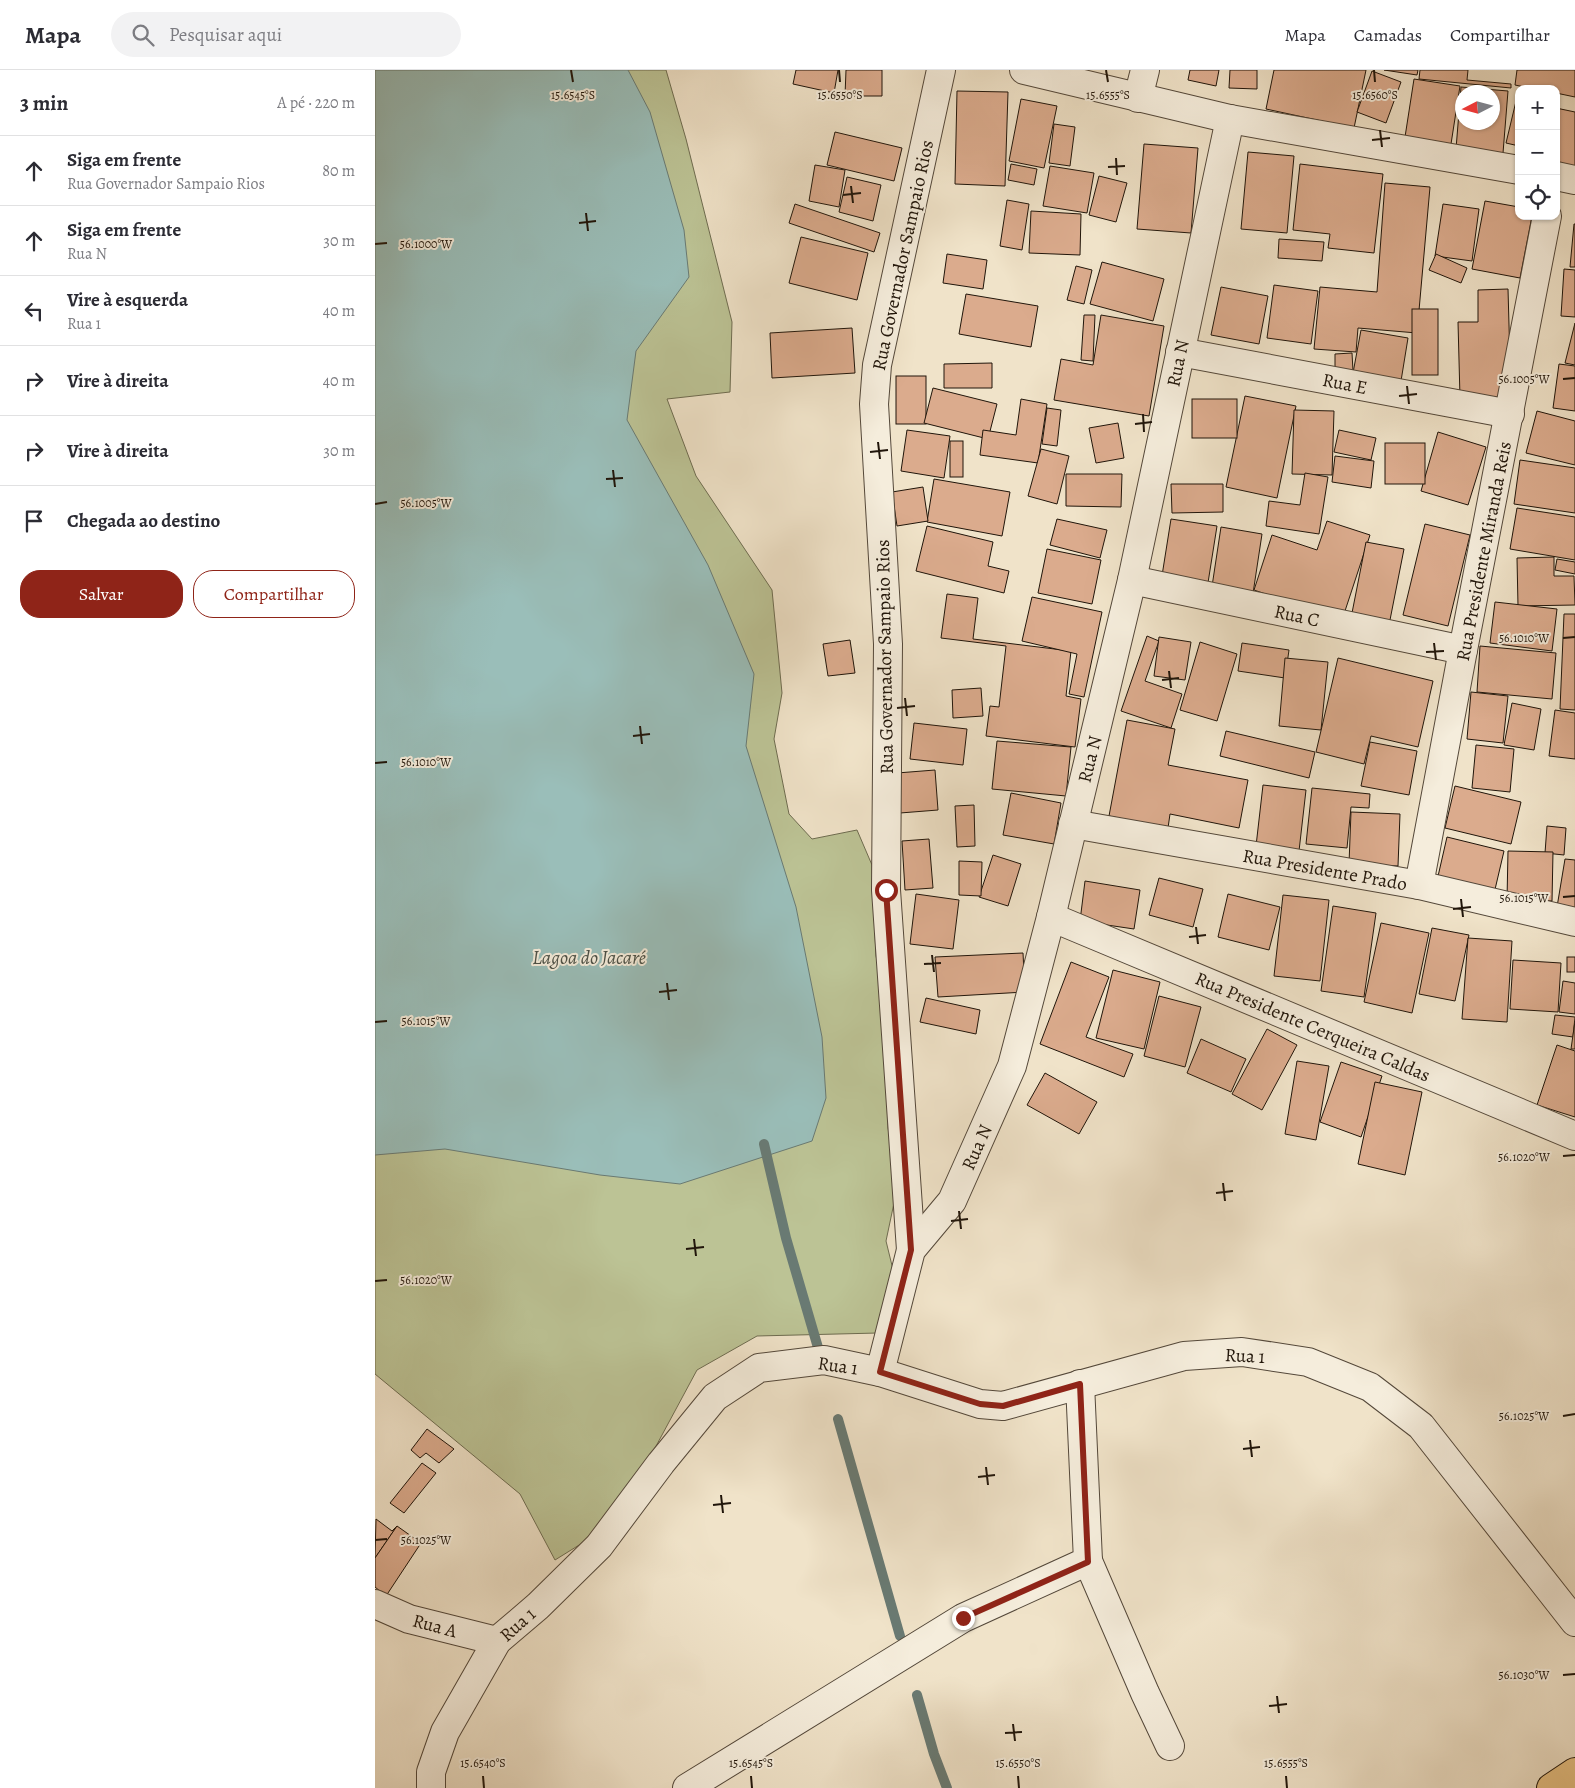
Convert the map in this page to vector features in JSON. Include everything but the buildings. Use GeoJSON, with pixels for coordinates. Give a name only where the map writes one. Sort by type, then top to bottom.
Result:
{"type":"FeatureCollection","features":[{"type":"Feature","properties":{"kind":"main road"},"geometry":{"type":"LineString","coordinates":[[1551,1788],[1575,1772]]}},
{"type":"Feature","properties":{"kind":"street","name":"Rua Governador Sampaio Rios"},"geometry":{"type":"LineString","coordinates":[[911,1250],[886,890],[888,644],[874,404],[877,365],[941,70]]}},
{"type":"Feature","properties":{"kind":"street"},"geometry":{"type":"LineString","coordinates":[[1024,70],[1230,119],[1515,169]]}},
{"type":"Feature","properties":{"kind":"street"},"geometry":{"type":"LineString","coordinates":[[1138,98],[1145,70]]}},
{"type":"Feature","properties":{"kind":"street","name":"Rua N"},"geometry":{"type":"LineString","coordinates":[[880,1372],[911,1250],[952,1202],[1012,1066],[1051,917],[1132,580],[1230,119]]}},
{"type":"Feature","properties":{"kind":"street"},"geometry":{"type":"LineString","coordinates":[[1560,177],[1575,180]]}},
{"type":"Feature","properties":{"kind":"street","name":"Rua Presidente Miranda Reis"},"geometry":{"type":"LineString","coordinates":[[1419,885],[1546,220]]}},
{"type":"Feature","properties":{"kind":"street","name":"Rua E"},"geometry":{"type":"LineString","coordinates":[[1180,352],[1510,414]]}},
{"type":"Feature","properties":{"kind":"street","name":"Rua C"},"geometry":{"type":"LineString","coordinates":[[1132,580],[1463,650]]}},
{"type":"Feature","properties":{"kind":"street","name":"Rua Presidente Prado"},"geometry":{"type":"LineString","coordinates":[[1073,824],[1419,885],[1575,922]]}},
{"type":"Feature","properties":{"kind":"street","name":"Rua Presidente Cerqueira Caldas"},"geometry":{"type":"LineString","coordinates":[[1051,917],[1575,1136]]}},
{"type":"Feature","properties":{"kind":"street","name":"Rua 1"},"geometry":{"type":"LineString","coordinates":[[431,1788],[431,1772],[445,1732],[497,1641],[537,1606],[599,1546],[661,1463],[715,1397],[759,1368],[824,1360],[880,1372],[980,1404],[1003,1406],[1184,1356],[1242,1352],[1308,1362],[1371,1387],[1421,1426],[1575,1622]]}},
{"type":"Feature","properties":{"kind":"street"},"geometry":{"type":"LineString","coordinates":[[1080,1384],[1088,1562],[1170,1746]]}},
{"type":"Feature","properties":{"kind":"street"},"geometry":{"type":"LineString","coordinates":[[687,1788],[963,1618],[1088,1562]]}},
{"type":"Feature","properties":{"kind":"street","name":"Rua A"},"geometry":{"type":"LineString","coordinates":[[375,1604],[409,1619],[497,1641]]}},
{"type":"Feature","properties":{"kind":"green space","name":"Lagoa do Jacaré"},"geometry":{"type":"Polygon","coordinates":[[[375,70],[666,70],[686,139],[732,322],[730,392],[667,399],[696,476],[772,590],[782,693],[774,739],[789,814],[812,839],[857,830],[872,865],[876,956],[885,994],[889,1080],[888,1128],[898,1184],[886,1241],[898,1290],[878,1333],[757,1336],[697,1370],[648,1461],[584,1542],[555,1560],[520,1494],[375,1374],[375,70]]]}},
{"type":"Feature","properties":{"kind":"water","name":"Lagoa do Jacaré"},"geometry":{"type":"Polygon","coordinates":[[[375,70],[628,70],[650,112],[684,230],[689,277],[636,351],[627,420],[708,565],[754,674],[746,746],[796,907],[822,1037],[826,1098],[812,1141],[680,1184],[600,1175],[445,1149],[375,1155],[375,70]]]}},
{"type":"Feature","properties":{"kind":"waterway"},"geometry":{"type":"LineString","coordinates":[[764,1144],[786,1238],[819,1351]]}},
{"type":"Feature","properties":{"kind":"waterway"},"geometry":{"type":"LineString","coordinates":[[838,1419],[900,1636]]}},
{"type":"Feature","properties":{"kind":"waterway"},"geometry":{"type":"LineString","coordinates":[[917,1695],[934,1754],[947,1788]]}},
{"type":"Feature","properties":{"kind":"route"},"geometry":{"type":"LineString","coordinates":[[886,890],[911,1250],[880,1372],[980,1404],[1003,1406],[1080,1384],[1088,1562],[963,1618]]}}]}
